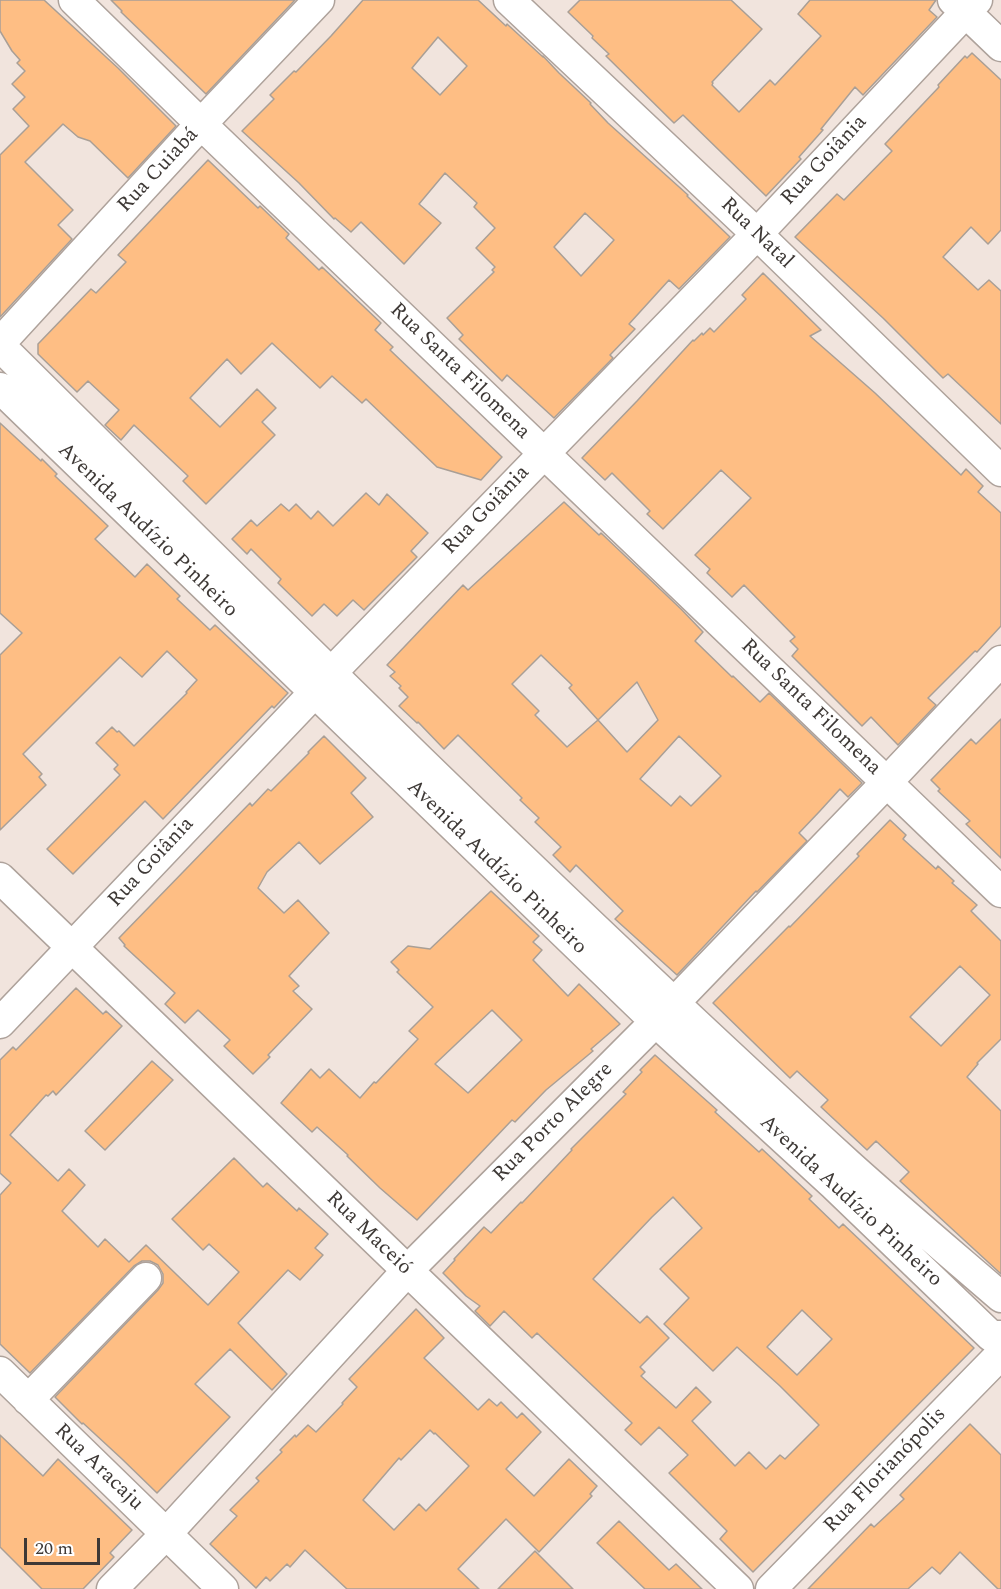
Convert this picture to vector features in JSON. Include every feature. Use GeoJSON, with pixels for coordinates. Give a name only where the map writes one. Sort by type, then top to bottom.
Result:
{"type":"FeatureCollection","features":[{"type":"Feature","properties":{"kind":"street","name":"Rua Santa Filomena"},"geometry":{"type":"LineString","coordinates":[[74,0],[1001,892]]}},
{"type":"Feature","properties":{"kind":"street","name":"Rua Cuiabá"},"geometry":{"type":"LineString","coordinates":[[0,345],[201,124],[319,0]]}},
{"type":"Feature","properties":{"kind":"street","name":"Rua Natal"},"geometry":{"type":"LineString","coordinates":[[509,0],[757,234],[1001,471]]}},
{"type":"Feature","properties":{"kind":"street","name":"Rua Goiânia"},"geometry":{"type":"LineString","coordinates":[[0,1023],[322,683],[757,234],[965,4]]}},
{"type":"Feature","properties":{"kind":"street"},"geometry":{"type":"LineString","coordinates":[[965,4],[1001,46]]}},
{"type":"Feature","properties":{"kind":"street","name":"Avenida Audízio Pinheiro"},"geometry":{"type":"LineString","coordinates":[[0,345],[196,559],[665,1012],[843,1176],[1001,1297]]}},
{"type":"Feature","properties":{"kind":"street","name":"Avenida Audízio Pinheiro"},"geometry":{"type":"LineString","coordinates":[[0,388],[196,559]]}},
{"type":"Feature","properties":{"kind":"street","name":"Rua Porto Alegre"},"geometry":{"type":"LineString","coordinates":[[112,1589],[166,1534],[407,1271],[665,1012],[1001,661]]}},
{"type":"Feature","properties":{"kind":"street","name":"Rua Maceió"},"geometry":{"type":"LineString","coordinates":[[0,878],[738,1589]]}},
{"type":"Feature","properties":{"kind":"street","name":"Avenida Audízio Pinheiro"},"geometry":{"type":"LineString","coordinates":[[843,1176],[991,1336],[1001,1336]]}},
{"type":"Feature","properties":{"kind":"street"},"geometry":{"type":"LineString","coordinates":[[10,1388],[146,1278]]}},
{"type":"Feature","properties":{"kind":"street","name":"Rua Florianópolis"},"geometry":{"type":"LineString","coordinates":[[771,1589],[1001,1354]]}},
{"type":"Feature","properties":{"kind":"street","name":"Rua Aracaju"},"geometry":{"type":"LineString","coordinates":[[10,1388],[223,1589]]}},
{"type":"Feature","properties":{"kind":"building"},"geometry":{"type":"Polygon","coordinates":[[[0,0],[44,0],[118,68],[176,126],[128,178],[90,141],[78,137],[63,124],[25,162],[73,210],[58,225],[72,239],[0,317],[0,155],[29,126],[13,109],[25,97],[12,84],[25,71],[17,63],[20,60],[0,31],[0,0]]]}},
{"type":"Feature","properties":{"kind":"building"},"geometry":{"type":"Polygon","coordinates":[[[111,0],[295,0],[206,94],[111,0]]]}},
{"type":"Feature","properties":{"kind":"building"},"geometry":{"type":"Polygon","coordinates":[[[363,0],[478,0],[543,56],[608,123],[688,195],[730,237],[679,289],[669,280],[629,324],[635,329],[610,355],[613,358],[554,418],[507,375],[502,381],[459,339],[463,335],[447,318],[494,272],[492,270],[495,267],[476,248],[495,228],[474,207],[477,203],[445,173],[419,204],[441,223],[404,264],[361,222],[351,232],[334,219],[299,183],[242,131],[274,99],[270,95],[331,36],[363,0]],[[438,37],[412,68],[440,95],[467,66],[438,37]],[[585,213],[554,247],[581,276],[614,240],[585,213]]]}},
{"type":"Feature","properties":{"kind":"building"},"geometry":{"type":"Polygon","coordinates":[[[580,0],[731,0],[762,29],[712,82],[712,85],[739,112],[770,80],[775,85],[821,36],[798,14],[810,0],[936,0],[929,10],[937,17],[863,95],[855,87],[821,129],[823,130],[799,157],[801,159],[766,196],[683,115],[674,123],[606,56],[609,54],[568,12],[580,0]]]}},
{"type":"Feature","properties":{"kind":"building"},"geometry":{"type":"Polygon","coordinates":[[[972,53],[1001,80],[1001,230],[988,244],[971,227],[943,257],[978,290],[989,280],[1001,291],[1001,424],[948,374],[943,378],[883,318],[795,237],[837,194],[844,200],[892,151],[885,144],[965,56],[967,58],[972,53]]]}},
{"type":"Feature","properties":{"kind":"building"},"geometry":{"type":"Polygon","coordinates":[[[208,160],[289,234],[286,238],[319,270],[322,267],[381,323],[375,330],[393,347],[390,350],[502,457],[481,480],[437,467],[366,399],[362,403],[332,376],[320,388],[272,343],[241,374],[227,359],[190,398],[220,427],[257,389],[276,408],[262,422],[275,435],[206,504],[183,481],[188,476],[134,425],[121,440],[105,425],[119,410],[88,381],[77,392],[38,354],[38,344],[91,289],[96,293],[126,262],[118,255],[208,160]]]}},
{"type":"Feature","properties":{"kind":"building"},"geometry":{"type":"Polygon","coordinates":[[[763,273],[821,330],[810,336],[875,393],[961,475],[966,469],[983,486],[978,492],[1001,513],[1001,626],[928,698],[936,705],[898,745],[871,717],[862,726],[792,656],[798,649],[790,641],[795,637],[744,585],[732,597],[707,573],[710,569],[695,555],[751,498],[721,470],[663,529],[647,514],[650,511],[612,473],[605,480],[582,458],[693,340],[710,328],[714,332],[746,299],[742,295],[763,273]]]}},
{"type":"Feature","properties":{"kind":"building"},"geometry":{"type":"Polygon","coordinates":[[[0,423],[41,461],[42,459],[57,474],[55,476],[108,526],[95,539],[135,577],[147,564],[180,596],[177,599],[210,630],[215,625],[288,693],[274,708],[272,706],[163,819],[145,801],[73,874],[47,849],[120,775],[114,769],[118,765],[96,743],[112,727],[134,746],[197,680],[167,651],[142,677],[120,657],[23,754],[42,774],[39,777],[46,785],[0,830],[0,655],[22,633],[0,613],[0,423]]]}},
{"type":"Feature","properties":{"kind":"building"},"geometry":{"type":"Polygon","coordinates":[[[366,493],[379,505],[387,494],[428,533],[411,551],[417,557],[364,610],[353,600],[337,616],[324,604],[312,616],[278,583],[281,579],[251,549],[247,554],[232,539],[251,520],[257,526],[281,504],[289,511],[296,504],[311,519],[318,511],[333,526],[366,493]]]}},
{"type":"Feature","properties":{"kind":"building"},"geometry":{"type":"Polygon","coordinates":[[[564,502],[599,535],[601,533],[681,609],[703,632],[695,641],[732,677],[760,702],[769,693],[862,783],[848,797],[840,789],[799,833],[807,841],[677,975],[615,919],[623,911],[576,865],[570,872],[553,855],[561,847],[535,822],[539,818],[520,800],[522,798],[458,735],[444,749],[399,706],[408,697],[399,688],[401,686],[390,676],[395,672],[387,665],[463,585],[468,590],[564,502]],[[541,655],[512,684],[539,711],[535,715],[567,747],[598,720],[569,688],[572,685],[541,655]],[[637,682],[598,720],[627,752],[658,720],[637,682]],[[679,736],[640,779],[671,806],[680,796],[691,806],[721,776],[679,736]]]}},
{"type":"Feature","properties":{"kind":"building"},"geometry":{"type":"Polygon","coordinates":[[[1001,719],[1001,858],[966,824],[970,821],[938,791],[940,789],[931,780],[971,739],[976,744],[1001,719]]]}},
{"type":"Feature","properties":{"kind":"building"},"geometry":{"type":"Polygon","coordinates":[[[324,736],[366,778],[351,793],[373,817],[320,864],[299,842],[267,872],[258,888],[284,913],[298,900],[329,933],[289,976],[299,986],[293,991],[312,1009],[253,1074],[224,1046],[230,1040],[198,1010],[185,1023],[165,1004],[175,993],[124,946],[119,938],[250,803],[252,806],[268,789],[271,791],[324,736]]]}},
{"type":"Feature","properties":{"kind":"building"},"geometry":{"type":"Polygon","coordinates":[[[890,820],[906,835],[903,839],[936,869],[938,866],[954,881],[952,883],[977,905],[971,911],[1001,941],[1001,1039],[977,1063],[967,1077],[1001,1111],[1001,1274],[900,1181],[909,1172],[876,1141],[867,1150],[821,1107],[828,1100],[797,1071],[790,1078],[713,1003],[859,856],[857,854],[890,820]],[[960,966],[910,1017],[941,1046],[990,995],[960,966]]]}},
{"type":"Feature","properties":{"kind":"building"},"geometry":{"type":"Polygon","coordinates":[[[491,891],[539,936],[533,942],[542,950],[533,960],[568,996],[579,984],[620,1024],[591,1049],[593,1051],[546,1090],[515,1122],[512,1120],[417,1220],[317,1127],[312,1132],[281,1103],[311,1069],[320,1078],[329,1069],[360,1098],[374,1082],[376,1083],[418,1039],[409,1031],[433,1007],[397,972],[399,970],[391,962],[408,946],[430,949],[491,891]],[[492,1010],[435,1064],[468,1093],[522,1040],[492,1010]]]}},
{"type":"Feature","properties":{"kind":"building"},"geometry":{"type":"Polygon","coordinates":[[[76,988],[103,1014],[106,1011],[122,1026],[56,1095],[53,1091],[48,1096],[46,1095],[10,1135],[58,1181],[69,1169],[85,1185],[62,1211],[98,1247],[105,1239],[129,1262],[146,1245],[208,1305],[239,1272],[209,1244],[203,1250],[172,1219],[234,1158],[263,1187],[267,1183],[297,1211],[299,1208],[328,1234],[315,1248],[323,1255],[300,1280],[288,1270],[238,1323],[287,1374],[272,1390],[230,1349],[195,1384],[230,1417],[157,1493],[55,1397],[158,1290],[163,1283],[163,1274],[158,1265],[150,1261],[142,1261],[134,1266],[30,1373],[0,1344],[0,1195],[11,1183],[0,1173],[0,1060],[13,1047],[16,1050],[76,988]]]}},
{"type":"Feature","properties":{"kind":"building"},"geometry":{"type":"Polygon","coordinates":[[[655,1055],[717,1110],[715,1112],[759,1152],[762,1149],[812,1196],[809,1199],[839,1228],[843,1224],[974,1348],[753,1572],[720,1539],[727,1531],[669,1473],[688,1455],[659,1427],[641,1445],[625,1430],[632,1423],[537,1333],[532,1338],[504,1311],[490,1326],[475,1311],[480,1306],[466,1296],[443,1273],[484,1227],[491,1233],[522,1203],[571,1149],[626,1094],[623,1092],[642,1072],[640,1070],[655,1055]],[[673,1197],[593,1279],[640,1323],[647,1316],[669,1338],[640,1367],[645,1372],[641,1376],[676,1408],[696,1387],[711,1402],[692,1421],[735,1466],[749,1452],[766,1469],[780,1455],[785,1459],[819,1425],[737,1347],[713,1371],[664,1324],[689,1298],[660,1269],[702,1228],[673,1197]],[[802,1310],[767,1347],[797,1375],[832,1339],[802,1310]]]}},
{"type":"Feature","properties":{"kind":"building"},"geometry":{"type":"Polygon","coordinates":[[[152,1061],[173,1080],[105,1150],[85,1131],[152,1061]]]}},
{"type":"Feature","properties":{"kind":"building"},"geometry":{"type":"Polygon","coordinates":[[[416,1309],[444,1338],[424,1358],[478,1410],[489,1399],[497,1406],[501,1402],[517,1418],[522,1413],[541,1432],[506,1469],[534,1496],[569,1459],[597,1486],[590,1494],[592,1496],[539,1552],[506,1519],[458,1569],[479,1589],[347,1589],[305,1550],[290,1567],[287,1564],[270,1581],[266,1577],[256,1588],[210,1544],[237,1516],[230,1510],[259,1481],[256,1478],[282,1452],[280,1450],[308,1425],[316,1432],[343,1404],[357,1387],[349,1379],[416,1309]],[[430,1430],[401,1460],[399,1458],[363,1500],[394,1530],[419,1504],[426,1511],[469,1466],[430,1430]]]}},
{"type":"Feature","properties":{"kind":"building"},"geometry":{"type":"Polygon","coordinates":[[[970,1424],[1001,1455],[1001,1589],[998,1589],[960,1552],[940,1574],[932,1567],[908,1589],[808,1589],[871,1524],[874,1527],[904,1499],[900,1495],[970,1424]]]}},
{"type":"Feature","properties":{"kind":"building"},"geometry":{"type":"Polygon","coordinates":[[[0,1435],[43,1476],[58,1459],[132,1530],[110,1553],[114,1557],[83,1589],[42,1589],[0,1547],[0,1435]]]}},
{"type":"Feature","properties":{"kind":"building"},"geometry":{"type":"Polygon","coordinates":[[[619,1521],[669,1570],[676,1564],[702,1589],[645,1589],[597,1543],[619,1521]]]}},
{"type":"Feature","properties":{"kind":"building"},"geometry":{"type":"Polygon","coordinates":[[[535,1551],[573,1589],[498,1589],[535,1551]]]}}]}
